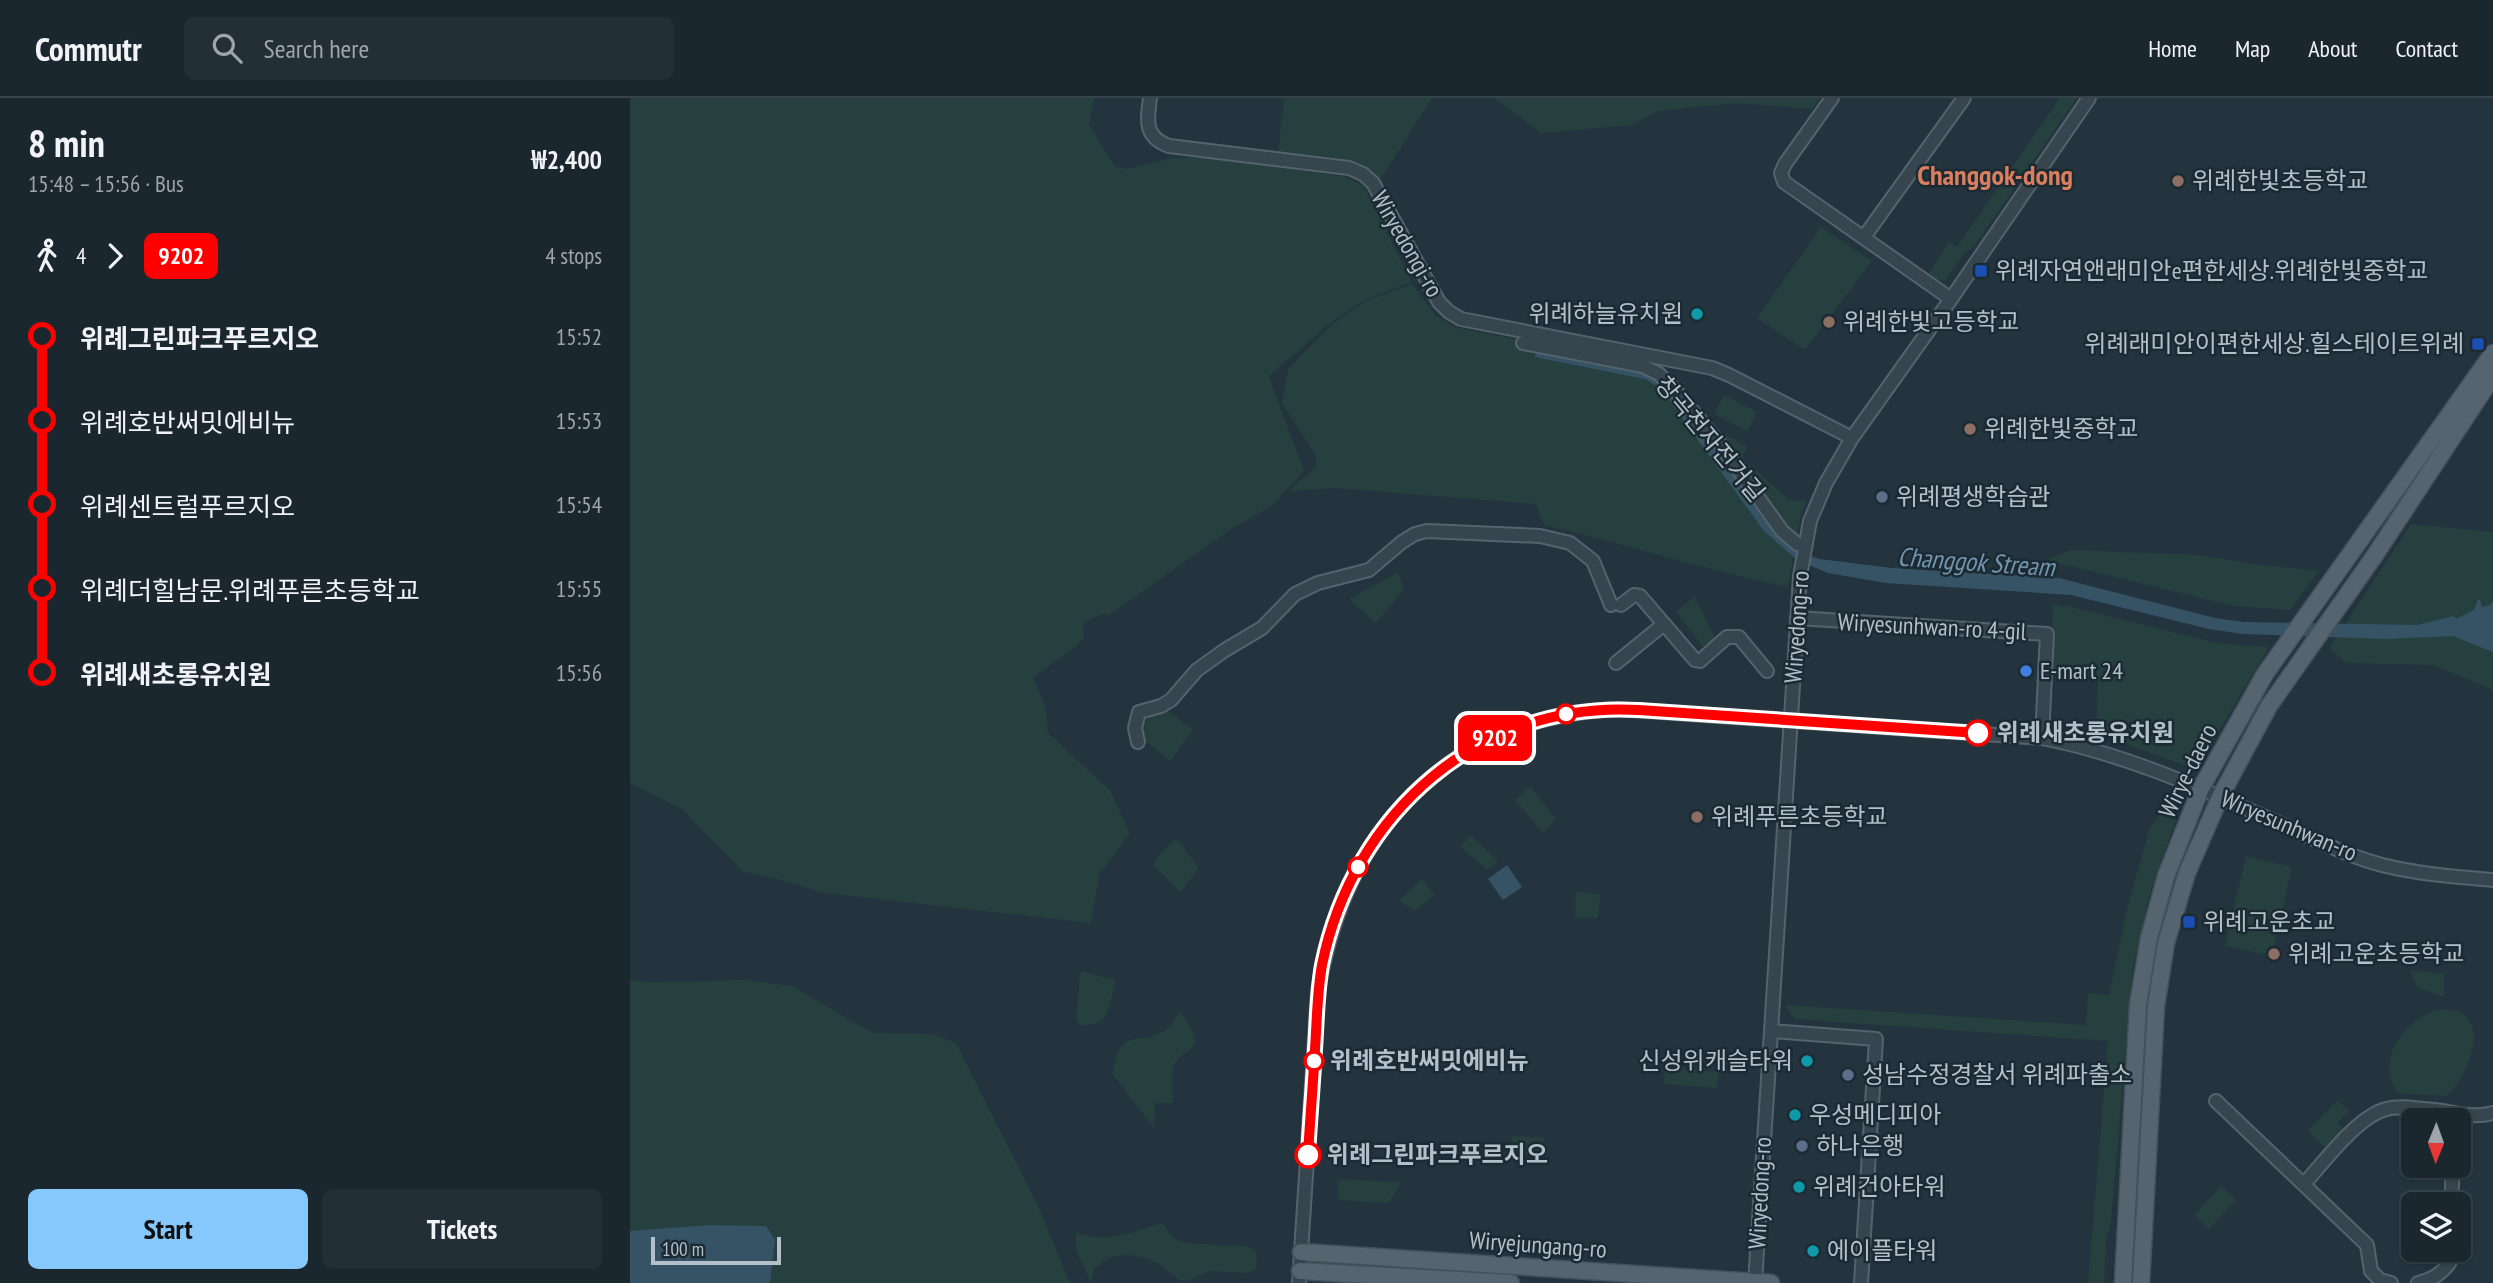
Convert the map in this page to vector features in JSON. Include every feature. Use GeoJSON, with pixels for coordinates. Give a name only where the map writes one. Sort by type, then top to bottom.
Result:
{"type":"FeatureCollection","features":[{"type":"Feature","properties":{"kind":"main road","name":"Wirye-daero"},"geometry":{"type":"LineString","coordinates":[[2123,1283],[2138,1005],[2149,938],[2166,876],[2200,788],[2274,661],[2493,353]]}},
{"type":"Feature","properties":{"kind":"main road","name":"Wirye-daero"},"geometry":{"type":"LineString","coordinates":[[2141,1283],[2158,994],[2166,943],[2186,873],[2220,797],[2269,706],[2373,558],[2493,376]]}},
{"type":"Feature","properties":{"kind":"main road","name":"Wiryejungang-ro"},"geometry":{"type":"LineString","coordinates":[[1301,1252],[1771,1283]]}},
{"type":"Feature","properties":{"kind":"main road","name":"Wiryejungang-ro"},"geometry":{"type":"LineString","coordinates":[[1300,1277],[1511,1283]]}},
{"type":"Feature","properties":{"kind":"street","name":"Wiryedongi-ro"},"geometry":{"type":"LineString","coordinates":[[1150,98],[1150,132],[1158,142],[1169,146],[1349,168],[1363,174],[1373,183],[1438,302],[1461,319],[1712,368],[1852,438]]}},
{"type":"Feature","properties":{"kind":"street"},"geometry":{"type":"LineString","coordinates":[[1832,98],[1784,164],[1781,173],[1784,182],[1951,299]]}},
{"type":"Feature","properties":{"kind":"street"},"geometry":{"type":"LineString","coordinates":[[1864,237],[1964,98]]}},
{"type":"Feature","properties":{"kind":"street","name":"Wiryedong-ro"},"geometry":{"type":"LineString","coordinates":[[1755,1282],[1797,618],[1805,538],[1826,483],[1852,438],[2089,98]]}},
{"type":"Feature","properties":{"kind":"street","name":"창곡천자전거길"},"geometry":{"type":"LineString","coordinates":[[1523,343],[1643,366],[1659,374],[1720,444],[1782,531],[1797,544]]}},
{"type":"Feature","properties":{"kind":"street"},"geometry":{"type":"LineString","coordinates":[[1138,742],[1135,728],[1139,712],[1161,706],[1171,700],[1197,670],[1262,628],[1294,594],[1318,583],[1369,570],[1392,549],[1415,534],[1436,530],[1541,536],[1570,542],[1593,561],[1616,605],[1634,595],[1640,596],[1695,660],[1700,661],[1727,637],[1739,637],[1767,671]]}},
{"type":"Feature","properties":{"kind":"street","name":"Wiryesunhwan-ro 4-gil"},"geometry":{"type":"LineString","coordinates":[[1797,618],[2047,634],[2042,738]]}},
{"type":"Feature","properties":{"kind":"street"},"geometry":{"type":"LineString","coordinates":[[1616,663],[1664,624]]}},
{"type":"Feature","properties":{"kind":"street","name":"Wiryesunhwan-ro"},"geometry":{"type":"LineString","coordinates":[[1300,1277],[1318,991],[1327,944],[1350,882],[1365,853],[1400,806],[1437,772],[1495,738],[1550,716],[1583,710],[1616,709],[2042,738],[2117,757],[2200,788],[2339,850],[2380,864],[2416,872],[2493,880]]}},
{"type":"Feature","properties":{"kind":"street"},"geometry":{"type":"LineString","coordinates":[[1771,1031],[1876,1039],[1861,1283]]}},
{"type":"Feature","properties":{"kind":"street"},"geometry":{"type":"LineString","coordinates":[[2216,1101],[2367,1245],[2373,1274],[2380,1280],[2391,1283]]}},
{"type":"Feature","properties":{"kind":"street"},"geometry":{"type":"LineString","coordinates":[[2304,1184],[2371,1114],[2389,1108],[2405,1108]]}},
{"type":"Feature","properties":{"kind":"street"},"geometry":{"type":"LineString","coordinates":[[2471,1115],[2493,1113]]}},
{"type":"Feature","properties":{"kind":"street"},"geometry":{"type":"LineString","coordinates":[[2418,1283],[2434,1278],[2449,1262]]}},
{"type":"Feature","properties":{"kind":"green space"},"geometry":{"type":"Polygon","coordinates":[[[630,98],[1094,98],[1089,125],[1115,166],[1126,169],[1173,158],[1205,157],[1346,177],[1364,187],[1412,282],[1364,300],[1329,324],[1269,376],[1304,471],[1273,505],[1231,529],[1109,615],[1101,614],[1083,623],[1084,639],[1033,677],[1046,708],[1048,733],[1110,790],[1130,833],[1099,875],[1091,923],[825,893],[743,872],[681,808],[630,783],[630,98]]]}},
{"type":"Feature","properties":{"kind":"green space"},"geometry":{"type":"Polygon","coordinates":[[[1284,98],[1432,98],[1380,180],[1371,171],[1347,160],[1319,155],[1278,154],[1284,98]]]}},
{"type":"Feature","properties":{"kind":"green space"},"geometry":{"type":"Polygon","coordinates":[[[1494,98],[1820,98],[1812,109],[1736,103],[1658,111],[1632,125],[1541,133],[1494,98]]]}},
{"type":"Feature","properties":{"kind":"green space"},"geometry":{"type":"Polygon","coordinates":[[[2060,98],[2077,98],[1975,245],[1965,253],[1944,281],[1928,275],[1949,242],[1957,247],[2060,98]]]}},
{"type":"Feature","properties":{"kind":"green space"},"geometry":{"type":"Polygon","coordinates":[[[1821,227],[1872,261],[1805,350],[1757,318],[1821,227]]]}},
{"type":"Feature","properties":{"kind":"green space"},"geometry":{"type":"Polygon","coordinates":[[[1412,284],[1435,315],[1454,327],[1647,365],[1703,422],[1747,447],[1743,456],[1745,461],[1789,500],[1806,501],[1800,519],[1788,587],[1544,525],[1536,504],[1334,488],[1289,491],[1316,467],[1316,456],[1282,403],[1288,369],[1331,325],[1365,301],[1412,284]]]}},
{"type":"Feature","properties":{"kind":"green space"},"geometry":{"type":"Polygon","coordinates":[[[1724,395],[1757,412],[1747,431],[1714,414],[1724,395]]]}},
{"type":"Feature","properties":{"kind":"green space"},"geometry":{"type":"Polygon","coordinates":[[[2411,524],[2493,532],[2493,690],[2433,665],[2347,663],[2329,649],[2411,524]]]}},
{"type":"Feature","properties":{"kind":"green space"},"geometry":{"type":"Polygon","coordinates":[[[2071,550],[2199,555],[2319,571],[2290,610],[2233,606],[2047,560],[2071,550]]]}},
{"type":"Feature","properties":{"kind":"green space"},"geometry":{"type":"Polygon","coordinates":[[[1398,573],[1404,589],[1376,623],[1349,599],[1398,573]]]}},
{"type":"Feature","properties":{"kind":"green space"},"geometry":{"type":"Polygon","coordinates":[[[1695,597],[1715,638],[1704,648],[1676,611],[1695,597]]]}},
{"type":"Feature","properties":{"kind":"green space"},"geometry":{"type":"Polygon","coordinates":[[[2053,604],[2217,643],[2269,647],[2201,761],[2186,766],[2096,733],[2098,678],[2050,675],[2053,604]]]}},
{"type":"Feature","properties":{"kind":"green space"},"geometry":{"type":"Polygon","coordinates":[[[1163,708],[1193,729],[1170,761],[1144,740],[1147,720],[1163,708]]]}},
{"type":"Feature","properties":{"kind":"green space"},"geometry":{"type":"Polygon","coordinates":[[[1530,786],[1556,819],[1543,833],[1515,800],[1530,786]]]}},
{"type":"Feature","properties":{"kind":"green space"},"geometry":{"type":"Polygon","coordinates":[[[2169,802],[2176,819],[2150,893],[2132,972],[2104,1283],[2088,1283],[2108,1041],[1795,1019],[1787,1005],[2086,1025],[2088,993],[2109,995],[2127,909],[2150,827],[2169,802]]]}},
{"type":"Feature","properties":{"kind":"green space"},"geometry":{"type":"Polygon","coordinates":[[[1470,835],[1498,861],[1487,870],[1461,847],[1470,835]]]}},
{"type":"Feature","properties":{"kind":"green space"},"geometry":{"type":"Polygon","coordinates":[[[1178,840],[1199,868],[1181,892],[1154,866],[1154,861],[1173,841],[1178,840]]]}},
{"type":"Feature","properties":{"kind":"green space"},"geometry":{"type":"Polygon","coordinates":[[[2246,856],[2292,867],[2272,956],[2225,945],[2246,856]]]}},
{"type":"Feature","properties":{"kind":"green space"},"geometry":{"type":"Polygon","coordinates":[[[1422,879],[1435,895],[1415,911],[1399,901],[1422,879]]]}},
{"type":"Feature","properties":{"kind":"green space"},"geometry":{"type":"Polygon","coordinates":[[[1576,891],[1600,895],[1598,918],[1575,918],[1576,891]]]}},
{"type":"Feature","properties":{"kind":"green space"},"geometry":{"type":"Polygon","coordinates":[[[2410,970],[2444,974],[2444,997],[2418,988],[2410,970]]]}},
{"type":"Feature","properties":{"kind":"green space"},"geometry":{"type":"Polygon","coordinates":[[[1080,972],[1116,980],[1107,1013],[1098,1023],[1090,1025],[1080,1025],[1076,1020],[1080,972]]]}},
{"type":"Feature","properties":{"kind":"green space"},"geometry":{"type":"Polygon","coordinates":[[[630,980],[744,980],[792,986],[873,1033],[932,1034],[956,1043],[1039,1208],[1070,1283],[630,1283],[630,980]]]}},
{"type":"Feature","properties":{"kind":"green space"},"geometry":{"type":"Polygon","coordinates":[[[2444,1009],[2459,1012],[2469,1020],[2473,1030],[2470,1058],[2464,1072],[2447,1096],[2398,1093],[2391,1080],[2390,1066],[2392,1052],[2398,1040],[2418,1019],[2444,1009]]]}},
{"type":"Feature","properties":{"kind":"green space"},"geometry":{"type":"Polygon","coordinates":[[[1179,1012],[1191,1028],[1195,1042],[1179,1058],[1173,1069],[1173,1103],[1155,1103],[1154,1128],[1112,1073],[1119,1050],[1126,1042],[1164,1031],[1179,1012]]]}},
{"type":"Feature","properties":{"kind":"green space"},"geometry":{"type":"Polygon","coordinates":[[[1665,1068],[1719,1072],[1717,1088],[1664,1084],[1665,1068]]]}},
{"type":"Feature","properties":{"kind":"green space"},"geometry":{"type":"Polygon","coordinates":[[[2337,1100],[2349,1111],[2337,1123],[2345,1130],[2327,1149],[2308,1131],[2337,1100]]]}},
{"type":"Feature","properties":{"kind":"green space"},"geometry":{"type":"Polygon","coordinates":[[[1512,1136],[1544,1137],[1544,1155],[1512,1154],[1512,1136]]]}},
{"type":"Feature","properties":{"kind":"green space"},"geometry":{"type":"Polygon","coordinates":[[[1342,1179],[1400,1184],[1389,1203],[1340,1200],[1338,1181],[1342,1179]]]}},
{"type":"Feature","properties":{"kind":"green space"},"geometry":{"type":"Polygon","coordinates":[[[2221,1186],[2236,1200],[2209,1229],[2194,1215],[2221,1186]]]}},
{"type":"Feature","properties":{"kind":"green space"},"geometry":{"type":"Polygon","coordinates":[[[1163,1224],[1172,1237],[1187,1243],[1251,1247],[1257,1254],[1256,1269],[1247,1273],[1210,1271],[1186,1281],[1179,1280],[1160,1264],[1146,1258],[1113,1256],[1094,1268],[1091,1283],[1076,1250],[1076,1233],[1096,1237],[1117,1236],[1163,1224]]]}},
{"type":"Feature","properties":{"kind":"water"},"geometry":{"type":"Polygon","coordinates":[[[1536,350],[1644,372],[1658,379],[1718,447],[1763,517],[1795,549],[1819,559],[1892,568],[2059,578],[2215,618],[2244,622],[2417,625],[2454,616],[2456,619],[2474,610],[2478,600],[2482,607],[2493,601],[2493,652],[2453,636],[2386,639],[2243,634],[2209,629],[2071,595],[1886,583],[1828,573],[1797,560],[1764,531],[1660,388],[1645,379],[1535,357],[1536,350]]]}},
{"type":"Feature","properties":{"kind":"water"},"geometry":{"type":"Polygon","coordinates":[[[1507,865],[1522,887],[1503,900],[1488,879],[1507,865]]]}},
{"type":"Feature","properties":{"kind":"water"},"geometry":{"type":"Polygon","coordinates":[[[710,1225],[766,1226],[775,1240],[770,1283],[630,1283],[630,1231],[710,1225]]]}},
{"type":"Feature","properties":{"kind":"bus line","name":"9202"},"geometry":{"type":"LineString","coordinates":[[1308,1155],[1318,991],[1327,944],[1345,893],[1365,853],[1400,806],[1437,772],[1454,761],[1495,738],[1550,716],[1599,709],[1978,733]]}},
{"type":"Feature","properties":{"kind":"place","name":"위례한빛초등학교"},"geometry":{"type":"Point","coordinates":[2178,181]}},
{"type":"Feature","properties":{"kind":"place","name":"위례자연앤래미안e편한세상.위례한빛중학교"},"geometry":{"type":"Point","coordinates":[1981,271]}},
{"type":"Feature","properties":{"kind":"place","name":"위례하늘유치원"},"geometry":{"type":"Point","coordinates":[1697,314]}},
{"type":"Feature","properties":{"kind":"place","name":"위례한빛고등학교"},"geometry":{"type":"Point","coordinates":[1829,322]}},
{"type":"Feature","properties":{"kind":"place","name":"위례래미안이편한세상.힐스테이트위례"},"geometry":{"type":"Point","coordinates":[2478,344]}},
{"type":"Feature","properties":{"kind":"place","name":"위례한빛중학교"},"geometry":{"type":"Point","coordinates":[1970,429]}},
{"type":"Feature","properties":{"kind":"place","name":"위례평생학습관"},"geometry":{"type":"Point","coordinates":[1882,497]}},
{"type":"Feature","properties":{"kind":"place","name":"E-mart 24"},"geometry":{"type":"Point","coordinates":[2026,671]}},
{"type":"Feature","properties":{"kind":"place","name":"위례새초롱유치원"},"geometry":{"type":"Point","coordinates":[1978,733]}},
{"type":"Feature","properties":{"kind":"place","name":"위례푸른초등학교"},"geometry":{"type":"Point","coordinates":[1697,817]}},
{"type":"Feature","properties":{"kind":"place","name":"위례고운초교"},"geometry":{"type":"Point","coordinates":[2189,922]}},
{"type":"Feature","properties":{"kind":"place","name":"위례고운초등학교"},"geometry":{"type":"Point","coordinates":[2274,954]}},
{"type":"Feature","properties":{"kind":"place","name":"위례호반써밋에비뉴"},"geometry":{"type":"Point","coordinates":[1314,1061]}},
{"type":"Feature","properties":{"kind":"place","name":"신성위캐슬타워"},"geometry":{"type":"Point","coordinates":[1807,1061]}},
{"type":"Feature","properties":{"kind":"place","name":"성남수정경찰서 위례파출소"},"geometry":{"type":"Point","coordinates":[1848,1075]}},
{"type":"Feature","properties":{"kind":"place","name":"우성메디피아"},"geometry":{"type":"Point","coordinates":[1795,1115]}},
{"type":"Feature","properties":{"kind":"place","name":"하나은행"},"geometry":{"type":"Point","coordinates":[1802,1146]}},
{"type":"Feature","properties":{"kind":"place","name":"위례그린파크푸르지오"},"geometry":{"type":"Point","coordinates":[1308,1155]}},
{"type":"Feature","properties":{"kind":"place","name":"위례건아타워"},"geometry":{"type":"Point","coordinates":[1799,1187]}},
{"type":"Feature","properties":{"kind":"place","name":"에이플타워"},"geometry":{"type":"Point","coordinates":[1813,1251]}},
{"type":"Feature","properties":{"kind":"district","name":"Changgok-dong"},"geometry":{"type":"Point","coordinates":[1995,175]}},
{"type":"Feature","properties":{"kind":"water label","name":"Changgok Stream"},"geometry":{"type":"Point","coordinates":[1976,562]}}]}
